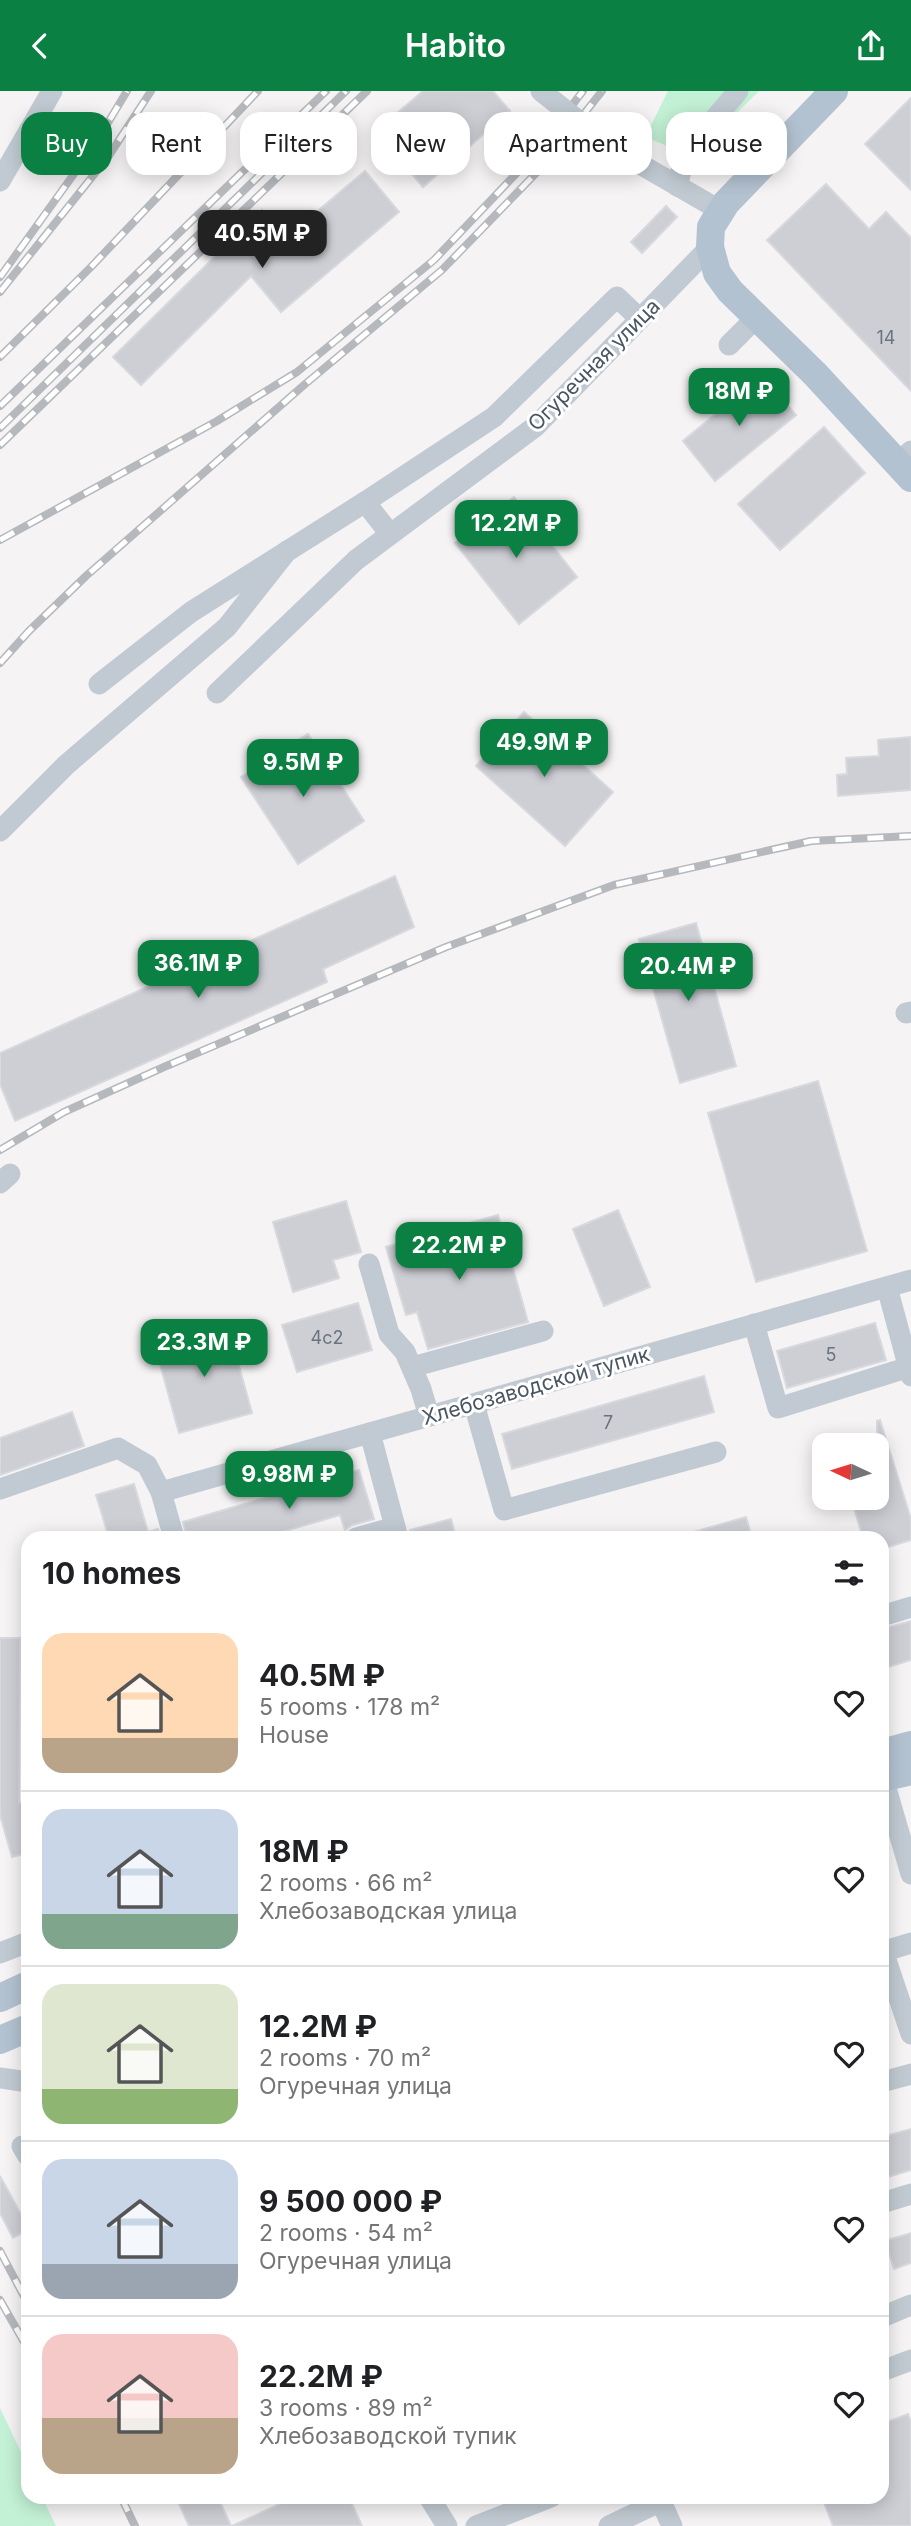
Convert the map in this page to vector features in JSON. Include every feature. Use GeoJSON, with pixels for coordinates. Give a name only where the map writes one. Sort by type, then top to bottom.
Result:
{"type":"FeatureCollection","features":[{"type":"Feature","properties":{"kind":"main road"},"geometry":{"type":"LineString","coordinates":[[834,91],[726,203],[711,227],[710,247],[717,273],[730,291],[907,464]]}},
{"type":"Feature","properties":{"kind":"main road"},"geometry":{"type":"LineString","coordinates":[[889,1751],[911,1745]]}},
{"type":"Feature","properties":{"kind":"main road"},"geometry":{"type":"LineString","coordinates":[[889,1776],[911,1771]]}},
{"type":"Feature","properties":{"kind":"main road"},"geometry":{"type":"LineString","coordinates":[[0,1998],[21,1988]]}},
{"type":"Feature","properties":{"kind":"main road"},"geometry":{"type":"LineString","coordinates":[[0,2040],[21,2031]]}},
{"type":"Feature","properties":{"kind":"street"},"geometry":{"type":"LineString","coordinates":[[0,181],[52,91]]}},
{"type":"Feature","properties":{"kind":"street"},"geometry":{"type":"LineString","coordinates":[[541,91],[614,149],[721,211]]}},
{"type":"Feature","properties":{"kind":"street"},"geometry":{"type":"LineString","coordinates":[[677,186],[686,153],[738,91]]}},
{"type":"Feature","properties":{"kind":"street","name":"Огуречная улица"},"geometry":{"type":"LineString","coordinates":[[217,693],[356,560],[537,426],[710,247]]}},
{"type":"Feature","properties":{"kind":"street"},"geometry":{"type":"LineString","coordinates":[[99,684],[191,613],[494,417],[617,297],[640,319]]}},
{"type":"Feature","properties":{"kind":"street"},"geometry":{"type":"LineString","coordinates":[[729,345],[757,317]]}},
{"type":"Feature","properties":{"kind":"street"},"geometry":{"type":"LineString","coordinates":[[365,502],[390,534]]}},
{"type":"Feature","properties":{"kind":"street"},"geometry":{"type":"LineString","coordinates":[[0,831],[66,765],[227,627],[288,551]]}},
{"type":"Feature","properties":{"kind":"street"},"geometry":{"type":"LineString","coordinates":[[369,1264],[389,1334],[405,1352],[429,1416]]}},
{"type":"Feature","properties":{"kind":"street","name":"Хлебозаводской тупик"},"geometry":{"type":"LineString","coordinates":[[161,1492],[911,1280]]}},
{"type":"Feature","properties":{"kind":"street"},"geometry":{"type":"LineString","coordinates":[[754,1324],[778,1408],[910,1371],[887,1287]]}},
{"type":"Feature","properties":{"kind":"street"},"geometry":{"type":"LineString","coordinates":[[412,1367],[543,1331]]}},
{"type":"Feature","properties":{"kind":"street"},"geometry":{"type":"LineString","coordinates":[[474,1404],[504,1510],[716,1452]]}},
{"type":"Feature","properties":{"kind":"street"},"geometry":{"type":"LineString","coordinates":[[370,1433],[395,1531]]}},
{"type":"Feature","properties":{"kind":"street"},"geometry":{"type":"LineString","coordinates":[[0,1489],[117,1448],[146,1465],[161,1492],[172,1531]]}},
{"type":"Feature","properties":{"kind":"street"},"geometry":{"type":"LineString","coordinates":[[889,1614],[911,1607]]}},
{"type":"Feature","properties":{"kind":"street"},"geometry":{"type":"LineString","coordinates":[[889,1801],[911,1874]]}},
{"type":"Feature","properties":{"kind":"street"},"geometry":{"type":"LineString","coordinates":[[889,1949],[911,1943]]}},
{"type":"Feature","properties":{"kind":"street"},"geometry":{"type":"LineString","coordinates":[[0,1953],[21,1944]]}},
{"type":"Feature","properties":{"kind":"street"},"geometry":{"type":"LineString","coordinates":[[889,1969],[911,2033]]}},
{"type":"Feature","properties":{"kind":"street"},"geometry":{"type":"LineString","coordinates":[[889,2081],[911,2074]]}},
{"type":"Feature","properties":{"kind":"street"},"geometry":{"type":"LineString","coordinates":[[0,2078],[21,2081]]}},
{"type":"Feature","properties":{"kind":"street"},"geometry":{"type":"LineString","coordinates":[[889,2201],[911,2194]]}},
{"type":"Feature","properties":{"kind":"street"},"geometry":{"type":"LineString","coordinates":[[889,2312],[911,2305]]}},
{"type":"Feature","properties":{"kind":"street"},"geometry":{"type":"LineString","coordinates":[[889,2368],[911,2360]]}},
{"type":"Feature","properties":{"kind":"street"},"geometry":{"type":"LineString","coordinates":[[433,2504],[447,2526]]}},
{"type":"Feature","properties":{"kind":"street"},"geometry":{"type":"LineString","coordinates":[[476,2526],[533,2504]]}},
{"type":"Feature","properties":{"kind":"street"},"geometry":{"type":"LineString","coordinates":[[609,2526],[655,2504]]}},
{"type":"Feature","properties":{"kind":"street"},"geometry":{"type":"LineString","coordinates":[[661,2504],[672,2526]]}},
{"type":"Feature","properties":{"kind":"green space"},"geometry":{"type":"Polygon","coordinates":[[[668,91],[759,91],[738,112],[666,112],[666,145],[652,140],[652,123],[668,91]]]}},
{"type":"Feature","properties":{"kind":"green space"},"geometry":{"type":"Polygon","coordinates":[[[0,2408],[21,2452],[21,2504],[45,2504],[56,2526],[0,2526],[0,2408]]]}},
{"type":"Feature","properties":{"kind":"building"},"geometry":{"type":"Polygon","coordinates":[[[423,91],[493,91],[510,111],[484,112],[484,134],[470,146],[470,112],[398,112],[423,91]]]}},
{"type":"Feature","properties":{"kind":"building"},"geometry":{"type":"Polygon","coordinates":[[[911,98],[911,190],[865,144],[911,98]]]}},
{"type":"Feature","properties":{"kind":"building"},"geometry":{"type":"Polygon","coordinates":[[[365,171],[399,212],[281,312],[251,276],[141,385],[113,357],[262,210],[288,236],[365,171]]]}},
{"type":"Feature","properties":{"kind":"building"},"geometry":{"type":"Polygon","coordinates":[[[413,175],[437,175],[423,187],[413,175]]]}},
{"type":"Feature","properties":{"kind":"building"},"geometry":{"type":"Polygon","coordinates":[[[826,184],[869,229],[886,212],[911,238],[911,391],[767,240],[826,184]]]}},
{"type":"Feature","properties":{"kind":"building"},"geometry":{"type":"Polygon","coordinates":[[[666,206],[677,217],[642,253],[631,242],[666,206]]]}},
{"type":"Feature","properties":{"kind":"building"},"geometry":{"type":"Polygon","coordinates":[[[763,375],[796,415],[715,481],[683,441],[763,375]]]}},
{"type":"Feature","properties":{"kind":"building"},"geometry":{"type":"Polygon","coordinates":[[[824,427],[865,473],[780,550],[738,504],[824,427]]]}},
{"type":"Feature","properties":{"kind":"building"},"geometry":{"type":"Polygon","coordinates":[[[514,497],[577,577],[519,624],[455,543],[514,497]]]}},
{"type":"Feature","properties":{"kind":"building"},"geometry":{"type":"Polygon","coordinates":[[[524,712],[613,792],[565,846],[476,766],[524,712]]]}},
{"type":"Feature","properties":{"kind":"building"},"geometry":{"type":"Polygon","coordinates":[[[308,734],[364,821],[298,864],[241,777],[308,734]]]}},
{"type":"Feature","properties":{"kind":"building"},"geometry":{"type":"Polygon","coordinates":[[[911,737],[911,790],[838,796],[837,775],[847,774],[846,758],[879,756],[878,740],[911,737]]]}},
{"type":"Feature","properties":{"kind":"building"},"geometry":{"type":"Polygon","coordinates":[[[395,876],[414,927],[323,969],[327,982],[15,1121],[0,1084],[0,1053],[395,876]]]}},
{"type":"Feature","properties":{"kind":"building"},"geometry":{"type":"Polygon","coordinates":[[[696,923],[736,1066],[680,1083],[639,939],[696,923]]]}},
{"type":"Feature","properties":{"kind":"building"},"geometry":{"type":"Polygon","coordinates":[[[818,1081],[867,1251],[756,1282],[708,1113],[818,1081]]]}},
{"type":"Feature","properties":{"kind":"building"},"geometry":{"type":"Polygon","coordinates":[[[346,1201],[361,1252],[333,1260],[339,1278],[293,1292],[273,1222],[346,1201]]]}},
{"type":"Feature","properties":{"kind":"building"},"geometry":{"type":"Polygon","coordinates":[[[618,1210],[650,1287],[604,1306],[573,1229],[618,1210]]]}},
{"type":"Feature","properties":{"kind":"building"},"geometry":{"type":"Polygon","coordinates":[[[498,1215],[528,1322],[428,1349],[417,1312],[406,1315],[386,1247],[498,1215]]]}},
{"type":"Feature","properties":{"kind":"building"},"geometry":{"type":"Polygon","coordinates":[[[358,1303],[372,1350],[297,1372],[282,1325],[358,1303]]]}},
{"type":"Feature","properties":{"kind":"building"},"geometry":{"type":"Polygon","coordinates":[[[875,1323],[886,1360],[787,1388],[777,1351],[875,1323]]]}},
{"type":"Feature","properties":{"kind":"building"},"geometry":{"type":"Polygon","coordinates":[[[228,1326],[252,1413],[179,1433],[155,1346],[228,1326]]]}},
{"type":"Feature","properties":{"kind":"building"},"geometry":{"type":"Polygon","coordinates":[[[704,1376],[714,1412],[512,1469],[502,1434],[704,1376]]]}},
{"type":"Feature","properties":{"kind":"building"},"geometry":{"type":"Polygon","coordinates":[[[72,1412],[84,1446],[0,1475],[0,1438],[72,1412]]]}},
{"type":"Feature","properties":{"kind":"building"},"geometry":{"type":"Polygon","coordinates":[[[880,1420],[884,1433],[877,1433],[877,1421],[880,1420]]]}},
{"type":"Feature","properties":{"kind":"building"},"geometry":{"type":"Polygon","coordinates":[[[889,1449],[911,1519],[911,1540],[889,1547],[889,1531],[861,1531],[855,1510],[889,1510],[889,1449]]]}},
{"type":"Feature","properties":{"kind":"building"},"geometry":{"type":"Polygon","coordinates":[[[359,1470],[374,1519],[352,1525],[345,1530],[340,1515],[285,1531],[185,1531],[183,1522],[359,1470]]]}},
{"type":"Feature","properties":{"kind":"building"},"geometry":{"type":"Polygon","coordinates":[[[134,1484],[148,1531],[107,1531],[96,1495],[134,1484]]]}},
{"type":"Feature","properties":{"kind":"building"},"geometry":{"type":"Polygon","coordinates":[[[746,1517],[750,1531],[697,1531],[746,1517]]]}},
{"type":"Feature","properties":{"kind":"building"},"geometry":{"type":"Polygon","coordinates":[[[451,1519],[454,1531],[410,1531],[451,1519]]]}},
{"type":"Feature","properties":{"kind":"building"},"geometry":{"type":"Polygon","coordinates":[[[911,1621],[911,1660],[889,1667],[889,1627],[911,1621]]]}},
{"type":"Feature","properties":{"kind":"building"},"geometry":{"type":"Polygon","coordinates":[[[0,1638],[20,1638],[21,1855],[12,1857],[0,1815],[0,1638]]]}},
{"type":"Feature","properties":{"kind":"building"},"geometry":{"type":"Polygon","coordinates":[[[911,2129],[911,2170],[889,2177],[889,2135],[911,2129]]]}},
{"type":"Feature","properties":{"kind":"building"},"geometry":{"type":"Polygon","coordinates":[[[0,2176],[21,2214],[21,2234],[13,2238],[0,2213],[0,2176]]]}},
{"type":"Feature","properties":{"kind":"building"},"geometry":{"type":"Polygon","coordinates":[[[911,2233],[911,2263],[894,2269],[889,2253],[889,2240],[911,2233]]]}},
{"type":"Feature","properties":{"kind":"building"},"geometry":{"type":"Polygon","coordinates":[[[908,2414],[911,2422],[911,2526],[833,2526],[825,2504],[889,2504],[889,2421],[908,2414]]]}},
{"type":"Feature","properties":{"kind":"building"},"geometry":{"type":"Polygon","coordinates":[[[179,2504],[221,2504],[231,2526],[189,2526],[179,2504]]]}},
{"type":"Feature","properties":{"kind":"building"},"geometry":{"type":"Polygon","coordinates":[[[280,2504],[352,2504],[362,2526],[232,2526],[280,2504]]]}},
{"type":"Feature","properties":{"kind":"railway"},"geometry":{"type":"LineString","coordinates":[[0,277],[94,146],[127,91]]}},
{"type":"Feature","properties":{"kind":"railway"},"geometry":{"type":"LineString","coordinates":[[0,292],[108,157],[151,91]]}},
{"type":"Feature","properties":{"kind":"railway"},"geometry":{"type":"LineString","coordinates":[[0,357],[91,267],[258,91]]}},
{"type":"Feature","properties":{"kind":"railway"},"geometry":{"type":"LineString","coordinates":[[0,406],[326,91]]}},
{"type":"Feature","properties":{"kind":"railway"},"geometry":{"type":"LineString","coordinates":[[0,428],[346,91]]}},
{"type":"Feature","properties":{"kind":"railway"},"geometry":{"type":"LineString","coordinates":[[0,445],[367,91]]}},
{"type":"Feature","properties":{"kind":"railway"},"geometry":{"type":"LineString","coordinates":[[0,540],[217,421],[297,372],[434,260],[531,158],[583,91]]}},
{"type":"Feature","properties":{"kind":"railway"},"geometry":{"type":"LineString","coordinates":[[0,663],[86,576],[304,385],[442,270],[543,166],[602,91]]}},
{"type":"Feature","properties":{"kind":"railway"},"geometry":{"type":"LineString","coordinates":[[0,1150],[64,1112],[164,1067],[446,947],[614,885],[811,841],[911,836]]}},
{"type":"Feature","properties":{"kind":"railway"},"geometry":{"type":"LineString","coordinates":[[0,2251],[21,2291]]}},
{"type":"Feature","properties":{"kind":"railway"},"geometry":{"type":"LineString","coordinates":[[0,2300],[21,2337]]}},
{"type":"Feature","properties":{"kind":"railway"},"geometry":{"type":"LineString","coordinates":[[124,2504],[135,2526]]}}]}
